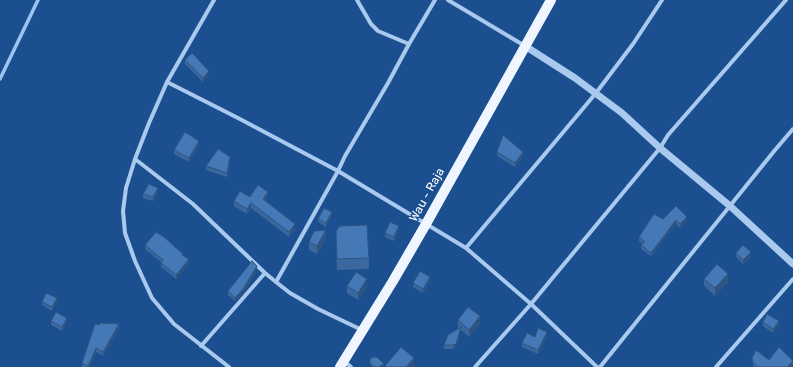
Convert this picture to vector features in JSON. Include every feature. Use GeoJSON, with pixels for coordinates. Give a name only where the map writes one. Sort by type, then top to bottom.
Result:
{"type":"FeatureCollection","features":[{"type":"Feature","properties":{"kind":"main road","name":"Wau - Raja"},"geometry":{"type":"LineString","coordinates":[[345,365],[362,330],[393,281],[426,224],[551,0]]}},
{"type":"Feature","properties":{"kind":"street"},"geometry":{"type":"LineString","coordinates":[[214,0],[168,82],[149,123],[135,159],[126,188],[122,210],[125,233],[135,261],[152,298],[174,324],[229,367]]}},
{"type":"Feature","properties":{"kind":"street"},"geometry":{"type":"LineString","coordinates":[[357,0],[371,24],[378,31],[409,44]]}},
{"type":"Feature","properties":{"kind":"street"},"geometry":{"type":"LineString","coordinates":[[276,282],[345,156],[435,0]]}},
{"type":"Feature","properties":{"kind":"street"},"geometry":{"type":"LineString","coordinates":[[448,0],[557,66],[596,93],[622,113],[660,148],[730,206],[793,264]]}},
{"type":"Feature","properties":{"kind":"street"},"geometry":{"type":"LineString","coordinates":[[466,248],[596,93],[633,44],[662,0]]}},
{"type":"Feature","properties":{"kind":"street"},"geometry":{"type":"LineString","coordinates":[[475,367],[531,304],[660,148],[668,135],[786,0]]}},
{"type":"Feature","properties":{"kind":"street"},"geometry":{"type":"LineString","coordinates":[[168,82],[338,171],[466,248],[531,304],[597,367]]}},
{"type":"Feature","properties":{"kind":"street"},"geometry":{"type":"LineString","coordinates":[[600,367],[793,129]]}},
{"type":"Feature","properties":{"kind":"street"},"geometry":{"type":"LineString","coordinates":[[135,159],[193,204],[265,273],[290,293],[318,309],[362,330]]}},
{"type":"Feature","properties":{"kind":"street"},"geometry":{"type":"LineString","coordinates":[[201,346],[265,273]]}},
{"type":"Feature","properties":{"kind":"street"},"geometry":{"type":"LineString","coordinates":[[716,367],[793,279]]}},
{"type":"Feature","properties":{"kind":"building"},"geometry":{"type":"Polygon","coordinates":[[[192,53],[209,71],[203,78],[185,60],[192,53]]]}},
{"type":"Feature","properties":{"kind":"building"},"geometry":{"type":"Polygon","coordinates":[[[185,132],[199,141],[189,158],[174,150],[185,132]]]}},
{"type":"Feature","properties":{"kind":"building"},"geometry":{"type":"Polygon","coordinates":[[[503,135],[523,152],[515,163],[497,152],[503,135]]]}},
{"type":"Feature","properties":{"kind":"building"},"geometry":{"type":"Polygon","coordinates":[[[218,149],[230,157],[227,173],[206,166],[218,149]]]}},
{"type":"Feature","properties":{"kind":"building"},"geometry":{"type":"Polygon","coordinates":[[[149,184],[158,188],[153,197],[143,194],[149,184]]]}},
{"type":"Feature","properties":{"kind":"building"},"geometry":{"type":"Polygon","coordinates":[[[258,185],[268,192],[263,199],[295,224],[289,232],[251,203],[247,209],[234,201],[240,191],[250,197],[258,185]]]}},
{"type":"Feature","properties":{"kind":"building"},"geometry":{"type":"Polygon","coordinates":[[[676,206],[687,217],[680,224],[676,220],[651,253],[641,245],[645,242],[639,237],[654,214],[663,219],[676,206]]]}},
{"type":"Feature","properties":{"kind":"building"},"geometry":{"type":"Polygon","coordinates":[[[324,208],[332,212],[326,223],[318,219],[324,208]]]}},
{"type":"Feature","properties":{"kind":"building"},"geometry":{"type":"Polygon","coordinates":[[[390,222],[399,226],[394,237],[385,233],[390,222]]]}},
{"type":"Feature","properties":{"kind":"building"},"geometry":{"type":"Polygon","coordinates":[[[367,225],[369,258],[337,259],[336,231],[340,226],[367,225]]]}},
{"type":"Feature","properties":{"kind":"building"},"geometry":{"type":"Polygon","coordinates":[[[326,230],[317,246],[309,242],[314,231],[326,230]]]}},
{"type":"Feature","properties":{"kind":"building"},"geometry":{"type":"Polygon","coordinates":[[[156,232],[164,237],[183,254],[182,255],[189,259],[176,275],[161,263],[163,260],[145,245],[156,232]]]}},
{"type":"Feature","properties":{"kind":"building"},"geometry":{"type":"Polygon","coordinates":[[[743,245],[751,252],[743,260],[736,253],[743,245]]]}},
{"type":"Feature","properties":{"kind":"building"},"geometry":{"type":"Polygon","coordinates":[[[252,261],[257,266],[243,289],[235,298],[228,291],[252,261]]]}},
{"type":"Feature","properties":{"kind":"building"},"geometry":{"type":"Polygon","coordinates":[[[717,264],[728,274],[715,288],[704,279],[717,264]]]}},
{"type":"Feature","properties":{"kind":"building"},"geometry":{"type":"Polygon","coordinates":[[[420,271],[430,277],[423,289],[413,283],[420,271]]]}},
{"type":"Feature","properties":{"kind":"building"},"geometry":{"type":"Polygon","coordinates":[[[356,272],[367,279],[358,293],[347,286],[356,272]]]}},
{"type":"Feature","properties":{"kind":"building"},"geometry":{"type":"Polygon","coordinates":[[[46,293],[57,298],[52,307],[42,302],[46,293]]]}},
{"type":"Feature","properties":{"kind":"building"},"geometry":{"type":"Polygon","coordinates":[[[468,307],[480,316],[469,330],[458,320],[468,307]]]}},
{"type":"Feature","properties":{"kind":"building"},"geometry":{"type":"Polygon","coordinates":[[[56,312],[67,318],[62,327],[51,321],[56,312]]]}},
{"type":"Feature","properties":{"kind":"building"},"geometry":{"type":"Polygon","coordinates":[[[767,314],[779,321],[773,329],[763,322],[767,314]]]}},
{"type":"Feature","properties":{"kind":"building"},"geometry":{"type":"Polygon","coordinates":[[[100,323],[119,324],[103,352],[96,348],[88,366],[82,363],[95,324],[99,325],[100,323]]]}},
{"type":"Feature","properties":{"kind":"building"},"geometry":{"type":"Polygon","coordinates":[[[461,327],[456,344],[444,345],[448,335],[461,327]]]}},
{"type":"Feature","properties":{"kind":"building"},"geometry":{"type":"Polygon","coordinates":[[[538,328],[547,332],[538,350],[522,343],[527,333],[535,337],[538,328]]]}},
{"type":"Feature","properties":{"kind":"building"},"geometry":{"type":"Polygon","coordinates":[[[401,347],[414,358],[406,367],[386,367],[385,366],[401,347]]]}},
{"type":"Feature","properties":{"kind":"building"},"geometry":{"type":"Polygon","coordinates":[[[779,347],[793,361],[787,367],[758,367],[753,362],[752,358],[756,350],[769,360],[779,347]]]}},
{"type":"Feature","properties":{"kind":"building"},"geometry":{"type":"Polygon","coordinates":[[[377,357],[384,364],[378,367],[373,367],[370,363],[370,359],[377,357]]]}},
{"type":"Feature","properties":{"kind":"waterway"},"geometry":{"type":"LineString","coordinates":[[0,79],[38,0]]}}]}
